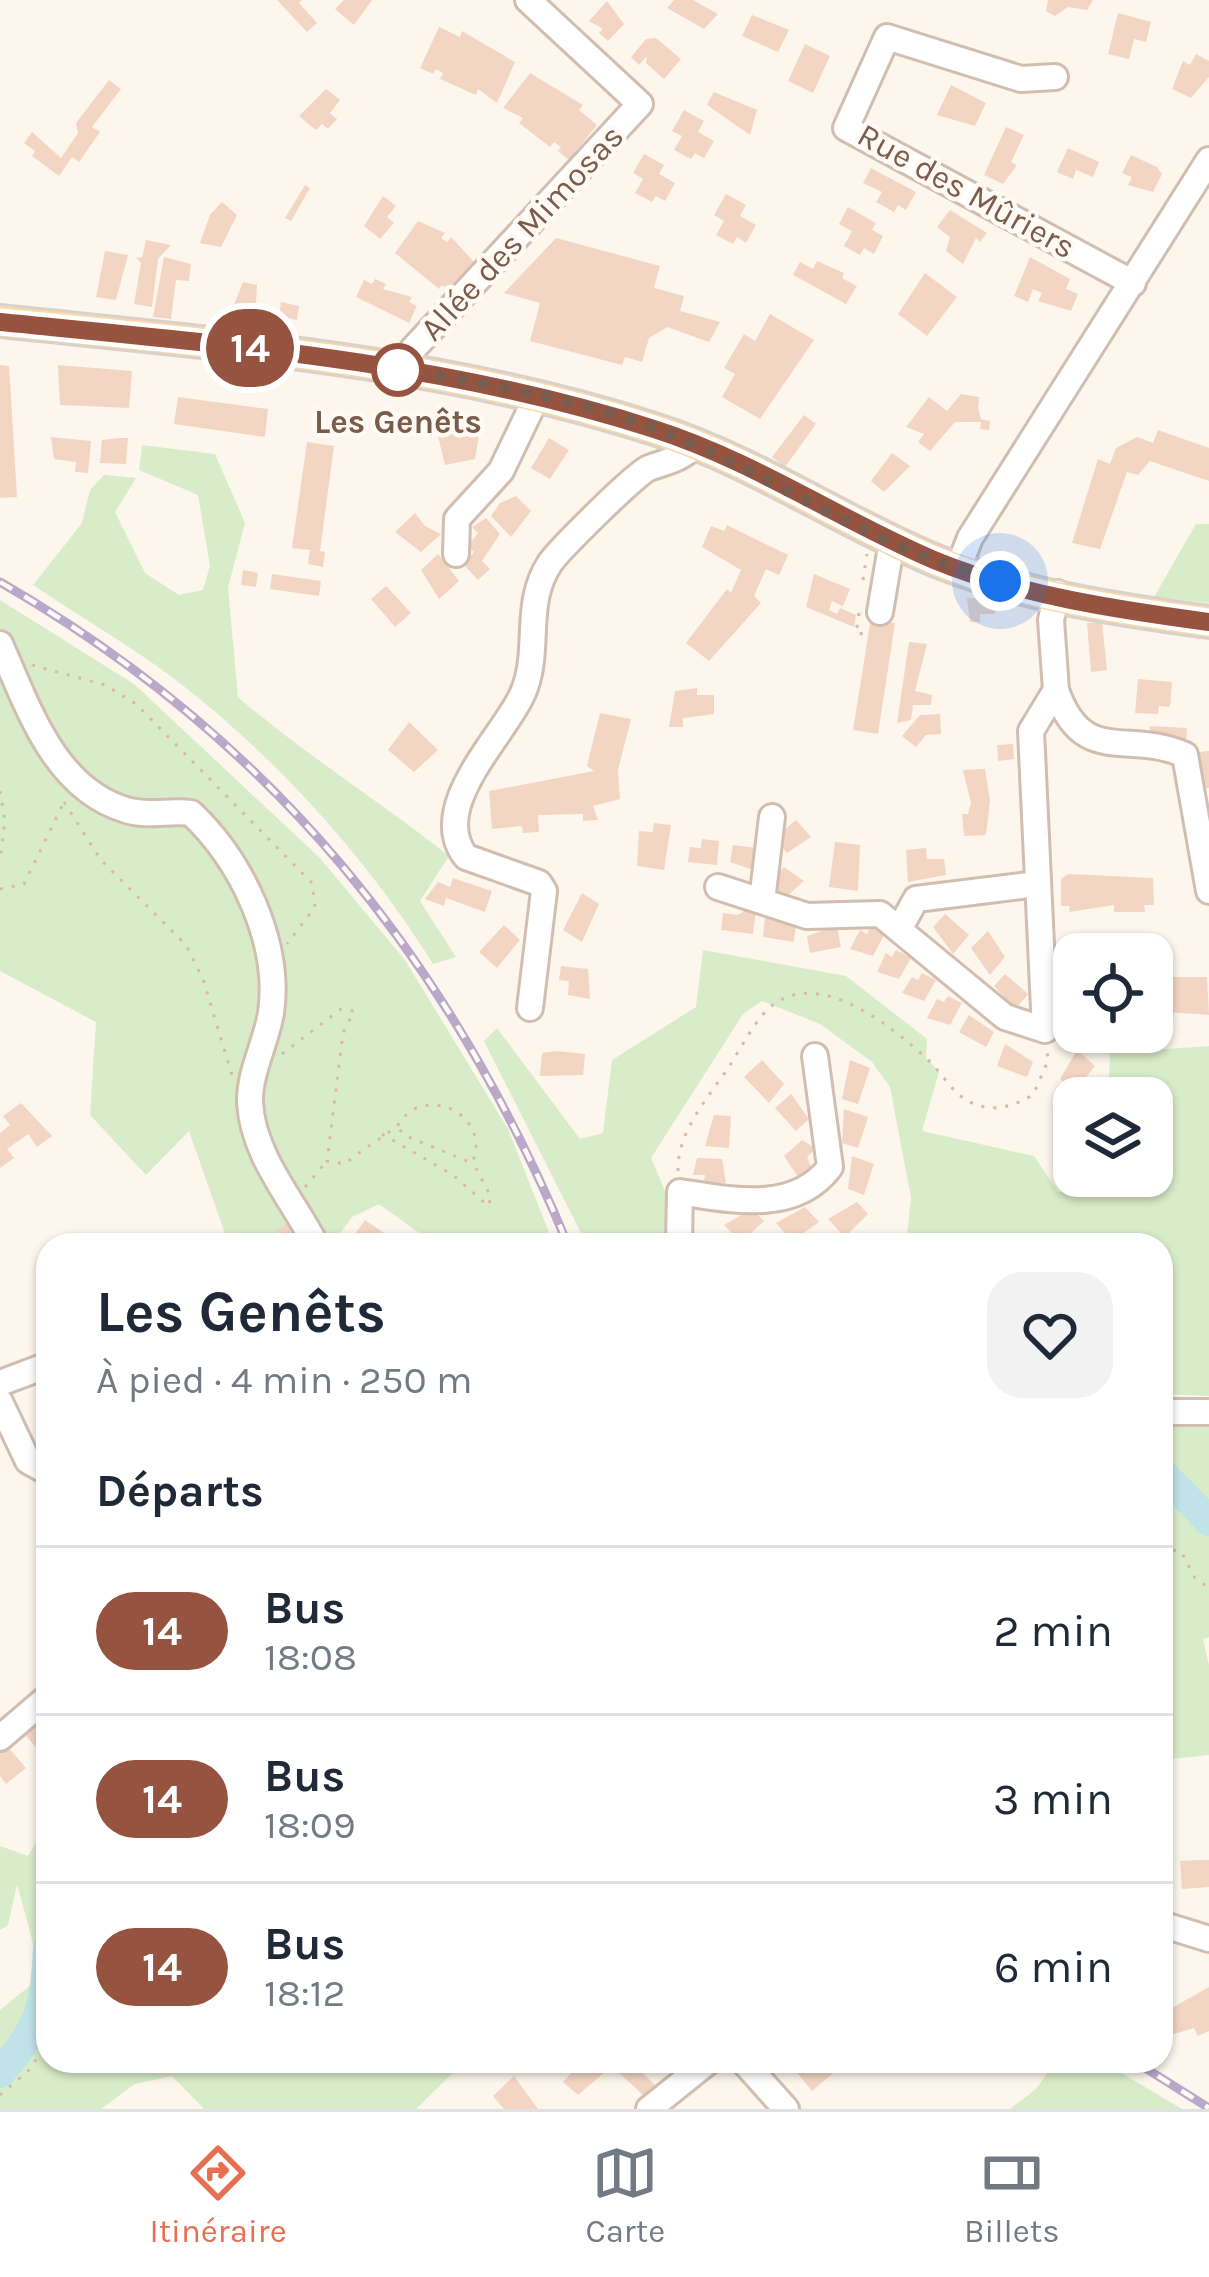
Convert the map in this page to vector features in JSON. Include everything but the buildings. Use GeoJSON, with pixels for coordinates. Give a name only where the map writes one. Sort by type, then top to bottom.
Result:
{"type":"FeatureCollection","features":[{"type":"Feature","properties":{"kind":"main road"},"geometry":{"type":"LineString","coordinates":[[0,321],[220,344],[537,396],[697,445],[880,544],[1057,593],[1209,622]]}},
{"type":"Feature","properties":{"kind":"street","name":"Allée des Mimosas"},"geometry":{"type":"LineString","coordinates":[[400,370],[413,349],[640,104],[528,0]]}},
{"type":"Feature","properties":{"kind":"street","name":"Rue des Mûriers"},"geometry":{"type":"LineString","coordinates":[[1055,77],[1021,80],[887,37],[846,128],[1133,283]]}},
{"type":"Feature","properties":{"kind":"street"},"geometry":{"type":"LineString","coordinates":[[958,569],[971,536],[1209,160]]}},
{"type":"Feature","properties":{"kind":"street"},"geometry":{"type":"LineString","coordinates":[[456,554],[457,519],[501,471],[537,396]]}},
{"type":"Feature","properties":{"kind":"street"},"geometry":{"type":"LineString","coordinates":[[647,468],[642,447],[656,429]]}},
{"type":"Feature","properties":{"kind":"street"},"geometry":{"type":"LineString","coordinates":[[530,1008],[544,892],[539,883],[466,857],[454,830],[480,760],[529,677],[538,585],[552,559],[647,468],[669,466],[697,445]]}},
{"type":"Feature","properties":{"kind":"street"},"geometry":{"type":"LineString","coordinates":[[880,544],[880,611]]}},
{"type":"Feature","properties":{"kind":"street"},"geometry":{"type":"LineString","coordinates":[[1057,593],[1051,620],[1056,690],[1064,711],[1086,737],[1185,754],[1209,891]]}},
{"type":"Feature","properties":{"kind":"street"},"geometry":{"type":"LineString","coordinates":[[2,648],[29,719],[75,795],[129,812],[191,813],[206,827],[264,930],[272,965],[271,1011],[250,1106],[272,1173],[308,1233]]}},
{"type":"Feature","properties":{"kind":"street"},"geometry":{"type":"LineString","coordinates":[[718,887],[807,916],[880,914],[901,926],[1005,1017],[1045,1030],[1030,731],[1056,690]]}},
{"type":"Feature","properties":{"kind":"street"},"geometry":{"type":"LineString","coordinates":[[762,901],[772,817]]}},
{"type":"Feature","properties":{"kind":"street"},"geometry":{"type":"LineString","coordinates":[[901,926],[916,899],[1037,884]]}},
{"type":"Feature","properties":{"kind":"street"},"geometry":{"type":"LineString","coordinates":[[679,1233],[680,1192],[784,1198],[814,1189],[830,1167],[815,1056]]}},
{"type":"Feature","properties":{"kind":"street"},"geometry":{"type":"LineString","coordinates":[[0,1383],[36,1370]]}},
{"type":"Feature","properties":{"kind":"street"},"geometry":{"type":"LineString","coordinates":[[0,1402],[28,1461],[36,1465]]}},
{"type":"Feature","properties":{"kind":"street"},"geometry":{"type":"LineString","coordinates":[[1173,1412],[1209,1412]]}},
{"type":"Feature","properties":{"kind":"street"},"geometry":{"type":"LineString","coordinates":[[0,1738],[36,1707]]}},
{"type":"Feature","properties":{"kind":"street"},"geometry":{"type":"LineString","coordinates":[[1173,1928],[1209,1939]]}},
{"type":"Feature","properties":{"kind":"street"},"geometry":{"type":"LineString","coordinates":[[649,2109],[694,2073]]}},
{"type":"Feature","properties":{"kind":"street"},"geometry":{"type":"LineString","coordinates":[[754,2073],[786,2109]]}},
{"type":"Feature","properties":{"kind":"path"},"geometry":{"type":"LineString","coordinates":[[864,568],[880,544]]}},
{"type":"Feature","properties":{"kind":"path"},"geometry":{"type":"LineString","coordinates":[[2,648],[43,670],[105,685],[136,704],[312,883],[315,907],[272,965]]}},
{"type":"Feature","properties":{"kind":"path"},"geometry":{"type":"LineString","coordinates":[[0,791],[4,820],[0,862]]}},
{"type":"Feature","properties":{"kind":"path"},"geometry":{"type":"LineString","coordinates":[[0,889],[24,884],[75,795]]}},
{"type":"Feature","properties":{"kind":"path"},"geometry":{"type":"LineString","coordinates":[[75,795],[100,860],[186,945],[203,979],[232,1085]]}},
{"type":"Feature","properties":{"kind":"path"},"geometry":{"type":"LineString","coordinates":[[680,1192],[678,1162],[686,1131],[767,1010],[793,995],[813,992],[838,997],[926,1058],[958,1094],[984,1107],[1000,1109],[1033,1095],[1048,1061],[1045,1030]]}},
{"type":"Feature","properties":{"kind":"path"},"geometry":{"type":"LineString","coordinates":[[261,1057],[287,1052],[341,1009],[354,1011],[343,1034],[327,1161],[290,1204]]}},
{"type":"Feature","properties":{"kind":"path"},"geometry":{"type":"LineString","coordinates":[[327,1161],[344,1164],[380,1133],[397,1127],[410,1111],[432,1106],[465,1116],[478,1135],[472,1163]]}},
{"type":"Feature","properties":{"kind":"path"},"geometry":{"type":"LineString","coordinates":[[380,1133],[453,1174],[488,1206],[490,1197],[472,1163],[406,1136],[397,1127]]}},
{"type":"Feature","properties":{"kind":"path"},"geometry":{"type":"LineString","coordinates":[[1173,1551],[1181,1551],[1195,1578],[1209,1588]]}},
{"type":"Feature","properties":{"kind":"path"},"geometry":{"type":"LineString","coordinates":[[0,2096],[36,2060]]}},
{"type":"Feature","properties":{"kind":"green space"},"geometry":{"type":"Polygon","coordinates":[[[142,445],[215,454],[245,523],[228,588],[238,697],[449,856],[420,901],[456,957],[433,964],[378,885],[316,809],[210,707],[33,585],[82,523],[90,490],[104,475],[136,478],[115,512],[145,573],[179,595],[203,590],[210,566],[198,495],[139,470],[142,445]]]}},
{"type":"Feature","properties":{"kind":"green space"},"geometry":{"type":"Polygon","coordinates":[[[1196,524],[1209,524],[1209,603],[1154,597],[1196,524]]]}},
{"type":"Feature","properties":{"kind":"green space"},"geometry":{"type":"Polygon","coordinates":[[[0,600],[134,684],[320,858],[405,960],[508,1129],[549,1233],[419,1233],[379,1204],[352,1217],[341,1233],[225,1233],[189,1131],[146,1175],[90,1115],[96,1022],[0,971],[0,600]]]}},
{"type":"Feature","properties":{"kind":"green space"},"geometry":{"type":"Polygon","coordinates":[[[703,950],[846,976],[927,1039],[926,1058],[939,1072],[922,1131],[1034,1156],[1053,1184],[1053,1197],[1173,1197],[1173,1077],[1109,1077],[1110,1053],[1173,1053],[1173,1049],[1209,1046],[1209,1396],[1173,1394],[1173,1233],[907,1233],[911,1198],[890,1087],[872,1062],[820,1024],[762,1001],[743,1014],[651,1158],[671,1205],[670,1233],[581,1233],[484,1041],[497,1028],[580,1139],[603,1133],[612,1060],[696,1007],[703,950]]]}},
{"type":"Feature","properties":{"kind":"green space"},"geometry":{"type":"Polygon","coordinates":[[[1173,1420],[1209,1421],[1209,1637],[1203,1639],[1209,1665],[1209,1755],[1173,1759],[1173,1420]]]}},
{"type":"Feature","properties":{"kind":"green space"},"geometry":{"type":"Polygon","coordinates":[[[36,1842],[36,1954],[17,1884],[8,1925],[0,1930],[0,1846],[28,1856],[36,1842]]]}},
{"type":"Feature","properties":{"kind":"green space"},"geometry":{"type":"Polygon","coordinates":[[[36,1981],[36,2073],[453,2073],[416,2109],[204,2109],[172,2076],[135,2084],[101,2109],[0,2109],[0,2010],[36,1981]]]}},
{"type":"Feature","properties":{"kind":"green space"},"geometry":{"type":"Polygon","coordinates":[[[1047,2073],[1121,2073],[1182,2109],[1010,2109],[1036,2089],[1047,2073]]]}},
{"type":"Feature","properties":{"kind":"waterway"},"geometry":{"type":"LineString","coordinates":[[1173,1484],[1209,1521]]}},
{"type":"Feature","properties":{"kind":"waterway"},"geometry":{"type":"LineString","coordinates":[[0,2073],[36,2020]]}},
{"type":"Feature","properties":{"kind":"railway"},"geometry":{"type":"LineString","coordinates":[[0,582],[97,644],[186,711],[267,785],[341,864],[407,950],[467,1042],[521,1141],[563,1233]]}},
{"type":"Feature","properties":{"kind":"railway"},"geometry":{"type":"LineString","coordinates":[[1153,2073],[1209,2108]]}},
{"type":"Feature","properties":{"kind":"bus line","name":"14"},"geometry":{"type":"LineString","coordinates":[[0,322],[220,344],[469,380],[537,396],[697,445],[958,569],[1209,622]]}},
{"type":"Feature","properties":{"kind":"place","name":"Les Genêts"},"geometry":{"type":"Point","coordinates":[398,370]}},
{"type":"Feature","properties":{"kind":"route"},"geometry":{"type":"LineString","coordinates":[[398,370],[469,380],[656,429],[932,559],[1000,581]]}}]}
